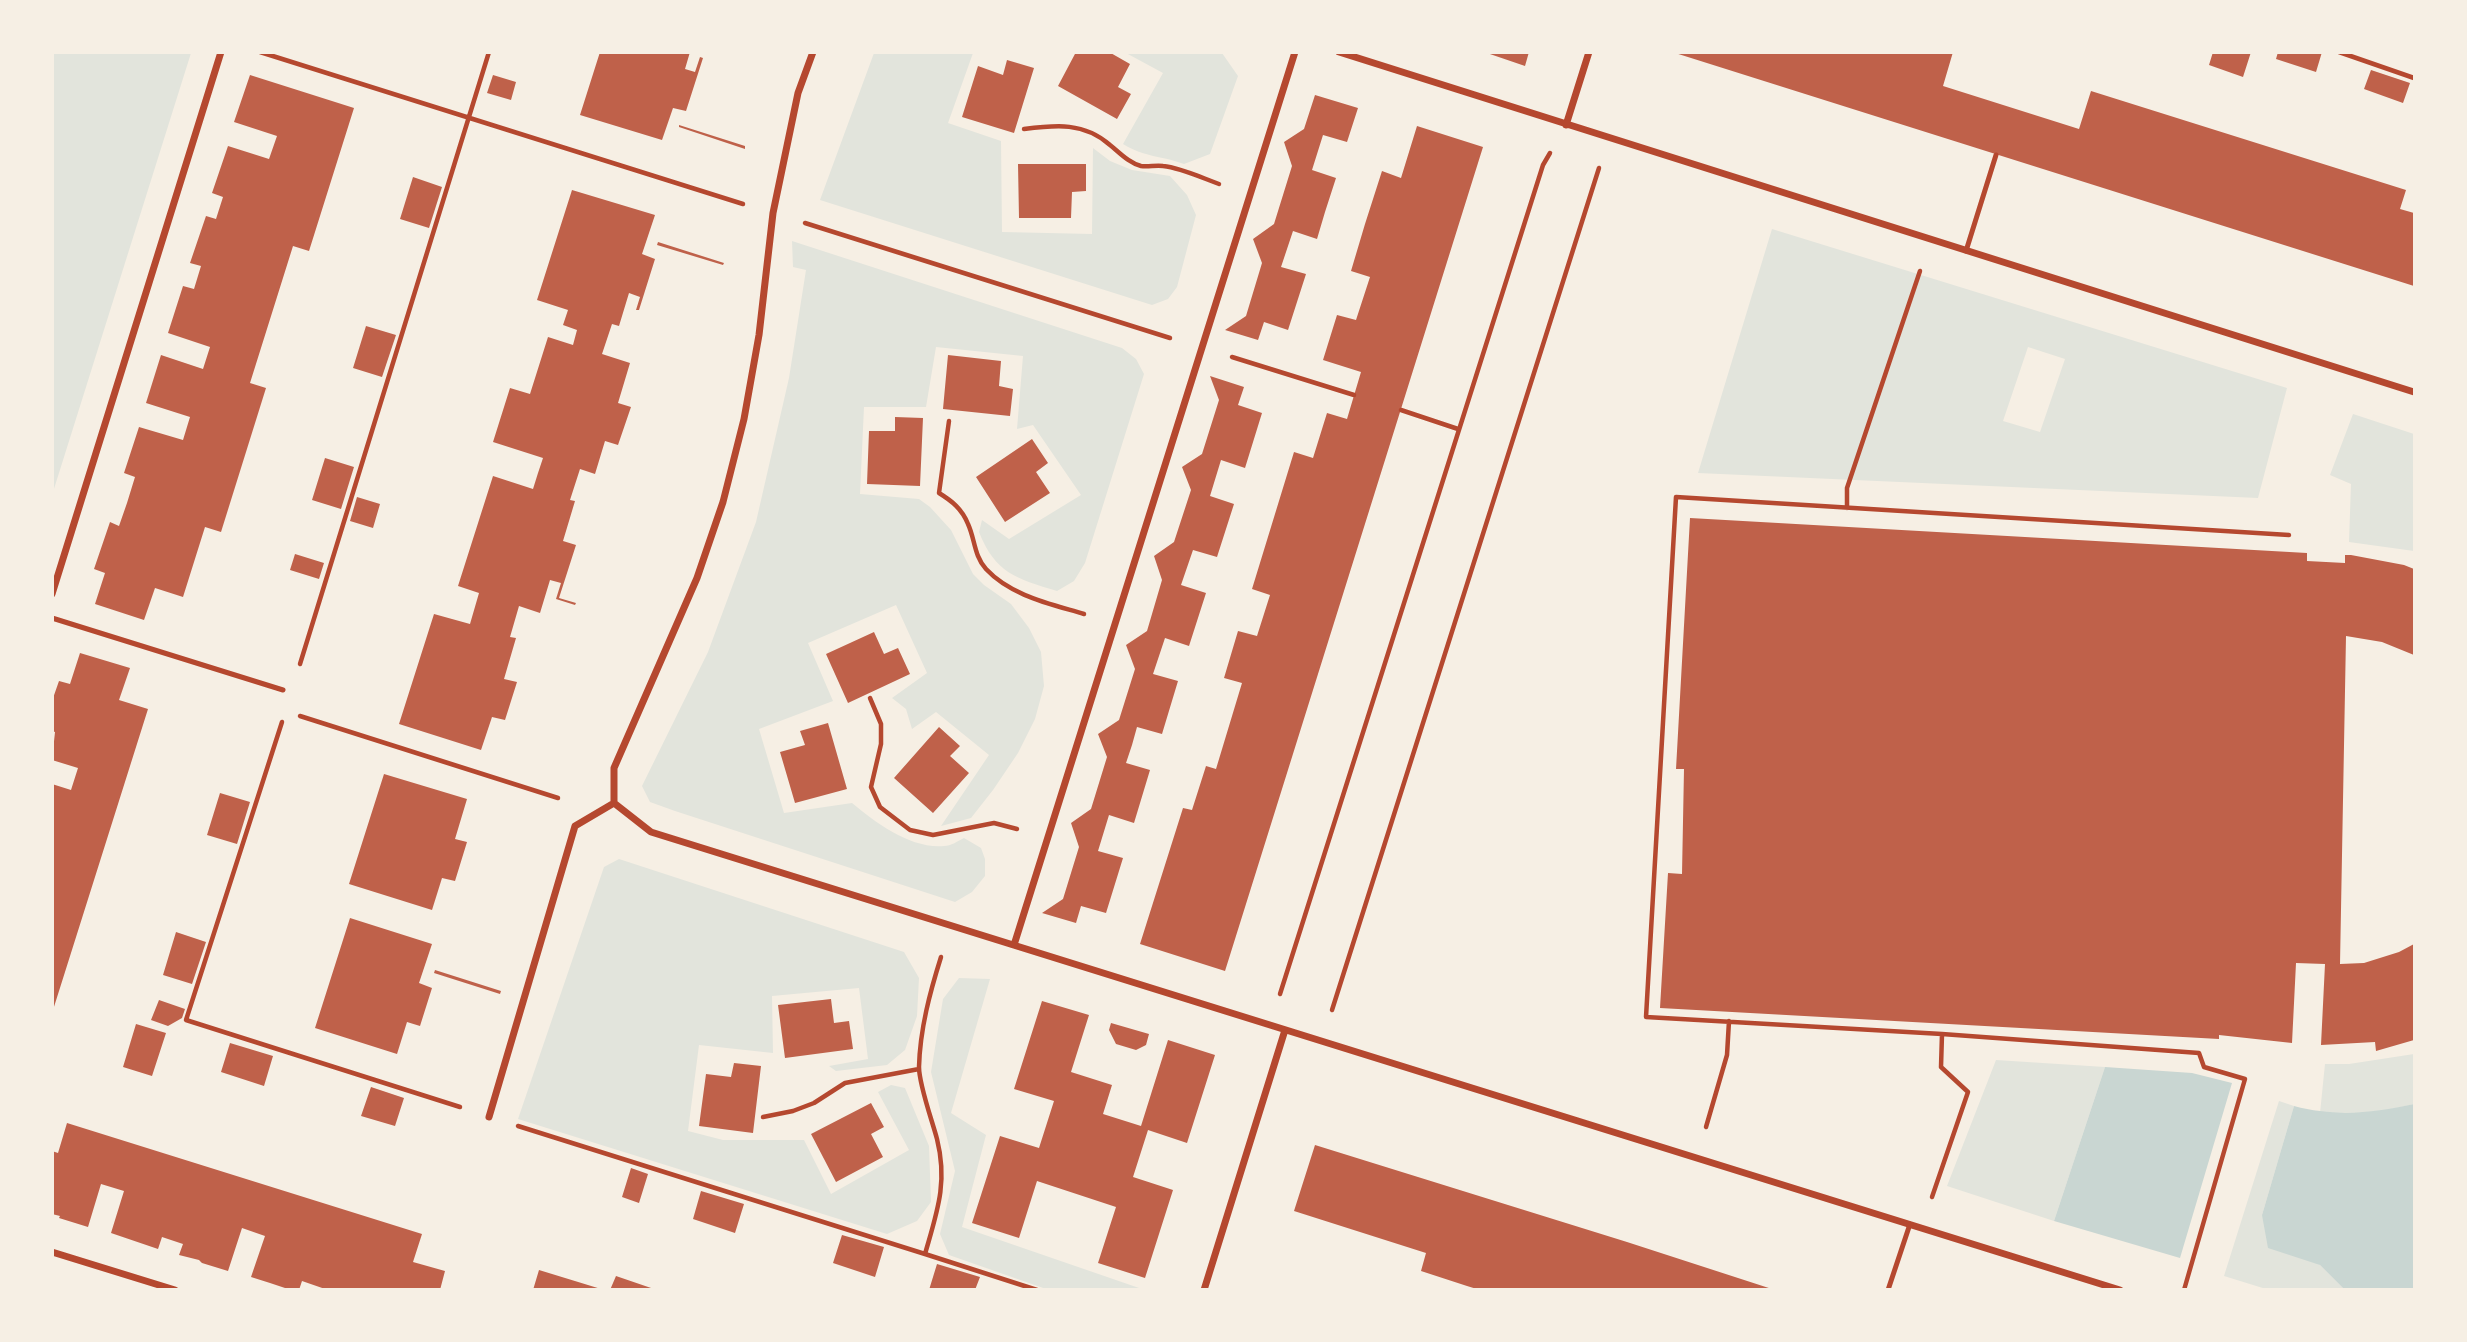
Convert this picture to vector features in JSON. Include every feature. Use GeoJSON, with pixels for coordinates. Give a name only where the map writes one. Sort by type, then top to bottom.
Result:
{"type":"FeatureCollection","features":[{"type":"Feature","properties":{"kind":"street"},"geometry":{"type":"LineString","coordinates":[[52,594],[221,52]]}},
{"type":"Feature","properties":{"kind":"street"},"geometry":{"type":"LineString","coordinates":[[614,803],[614,768],[694,587],[723,502],[744,419],[759,335],[773,213],[798,93],[813,52]]}},
{"type":"Feature","properties":{"kind":"street"},"geometry":{"type":"LineString","coordinates":[[1014,945],[1295,52]]}},
{"type":"Feature","properties":{"kind":"street"},"geometry":{"type":"LineString","coordinates":[[1339,52],[2414,393]]}},
{"type":"Feature","properties":{"kind":"street"},"geometry":{"type":"LineString","coordinates":[[1566,125],[1590,52]]}},
{"type":"Feature","properties":{"kind":"street"},"geometry":{"type":"LineString","coordinates":[[614,803],[651,832],[2120,1290]]}},
{"type":"Feature","properties":{"kind":"street"},"geometry":{"type":"LineString","coordinates":[[489,1117],[575,827],[614,803]]}},
{"type":"Feature","properties":{"kind":"street"},"geometry":{"type":"LineString","coordinates":[[1204,1290],[1285,1030]]}},
{"type":"Feature","properties":{"kind":"street"},"geometry":{"type":"LineString","coordinates":[[52,1252],[175,1290]]}},
{"type":"Feature","properties":{"kind":"lane"},"geometry":{"type":"LineString","coordinates":[[1966,251],[1996,155]]}},
{"type":"Feature","properties":{"kind":"lane"},"geometry":{"type":"LineString","coordinates":[[52,618],[283,690]]}},
{"type":"Feature","properties":{"kind":"lane"},"geometry":{"type":"LineString","coordinates":[[1888,1290],[1910,1224]]}},
{"type":"Feature","properties":{"kind":"path"},"geometry":{"type":"LineString","coordinates":[[260,52],[1354,395]]}},
{"type":"Feature","properties":{"kind":"path"},"geometry":{"type":"LineString","coordinates":[[297,673],[489,52]]}},
{"type":"Feature","properties":{"kind":"path"},"geometry":{"type":"LineString","coordinates":[[2339,52],[2414,78]]}},
{"type":"Feature","properties":{"kind":"path"},"geometry":{"type":"LineString","coordinates":[[1024,129],[1057,125],[1075,127],[1091,132],[1123,157],[1142,166],[1164,166],[1250,195]]}},
{"type":"Feature","properties":{"kind":"path"},"geometry":{"type":"LineString","coordinates":[[1285,1030],[1279,997],[1543,165],[1566,125]]}},
{"type":"Feature","properties":{"kind":"path"},"geometry":{"type":"LineString","coordinates":[[1322,1041],[1608,139]]}},
{"type":"Feature","properties":{"kind":"path"},"geometry":{"type":"LineString","coordinates":[[1847,508],[1847,488],[1931,240]]}},
{"type":"Feature","properties":{"kind":"path"},"geometry":{"type":"LineString","coordinates":[[1401,410],[1458,429]]}},
{"type":"Feature","properties":{"kind":"path"},"geometry":{"type":"LineString","coordinates":[[949,421],[939,493],[955,503],[968,525],[973,546],[986,568],[1013,589],[1036,599],[1115,623]]}},
{"type":"Feature","properties":{"kind":"path"},"geometry":{"type":"LineString","coordinates":[[2184,1290],[2245,1079],[2204,1067],[2199,1053],[1942,1034],[1646,1017],[1676,497],[2290,535]]}},
{"type":"Feature","properties":{"kind":"path"},"geometry":{"type":"LineString","coordinates":[[870,698],[881,724],[881,744],[871,787],[880,807],[910,830],[933,835],[994,823],[1048,839]]}},
{"type":"Feature","properties":{"kind":"path"},"geometry":{"type":"LineString","coordinates":[[285,711],[186,1020],[1037,1290]]}},
{"type":"Feature","properties":{"kind":"path"},"geometry":{"type":"LineString","coordinates":[[298,715],[569,802],[614,803]]}},
{"type":"Feature","properties":{"kind":"path"},"geometry":{"type":"LineString","coordinates":[[925,1254],[939,1207],[943,1181],[938,1143],[919,1069],[930,994],[951,926]]}},
{"type":"Feature","properties":{"kind":"path"},"geometry":{"type":"LineString","coordinates":[[1696,1158],[1727,1055],[1729,1021]]}},
{"type":"Feature","properties":{"kind":"path"},"geometry":{"type":"LineString","coordinates":[[1921,1227],[1968,1092],[1941,1067],[1942,1034]]}},
{"type":"Feature","properties":{"kind":"path"},"geometry":{"type":"LineString","coordinates":[[763,1117],[814,1103],[845,1083],[919,1069]]}},
{"type":"Feature","properties":{"kind":"shaded area"},"geometry":{"type":"Polygon","coordinates":[[[52,53],[191,53],[53,492],[52,53]]]}},
{"type":"Feature","properties":{"kind":"shaded area"},"geometry":{"type":"Polygon","coordinates":[[[874,53],[973,53],[948,123],[1001,141],[1002,232],[1092,234],[1093,148],[1110,161],[1132,170],[1170,176],[1187,195],[1196,215],[1177,287],[1168,299],[1152,305],[820,200],[874,53]]]}},
{"type":"Feature","properties":{"kind":"shaded area"},"geometry":{"type":"Polygon","coordinates":[[[1126,53],[1222,53],[1238,76],[1210,154],[1184,164],[1139,152],[1123,144],[1163,73],[1126,53]]]}},
{"type":"Feature","properties":{"kind":"shaded area"},"geometry":{"type":"Polygon","coordinates":[[[1772,229],[2287,388],[2258,498],[1698,473],[1772,229]],[[2028,347],[2003,421],[2040,432],[2065,359],[2028,347]]]}},
{"type":"Feature","properties":{"kind":"shaded area"},"geometry":{"type":"Polygon","coordinates":[[[792,241],[1122,348],[1136,359],[1144,374],[1085,563],[1074,581],[1057,591],[1019,578],[1000,566],[985,546],[979,532],[982,520],[1009,539],[1081,495],[1033,425],[1017,429],[1023,356],[936,347],[926,407],[864,407],[860,494],[919,499],[930,507],[951,530],[973,574],[1011,604],[1029,628],[1041,652],[1044,686],[1035,719],[1018,753],[971,818],[941,826],[989,755],[936,712],[912,729],[906,709],[892,698],[927,673],[896,605],[808,643],[833,701],[759,729],[784,813],[852,803],[872,819],[907,839],[932,846],[947,846],[964,838],[981,848],[985,859],[985,876],[972,892],[955,902],[650,802],[642,786],[708,652],[756,522],[789,378],[806,270],[793,267],[792,241]]]}},
{"type":"Feature","properties":{"kind":"shaded area"},"geometry":{"type":"Polygon","coordinates":[[[2353,414],[2414,434],[2414,551],[2349,542],[2351,484],[2330,475],[2353,414]]]}},
{"type":"Feature","properties":{"kind":"shaded area"},"geometry":{"type":"Polygon","coordinates":[[[619,859],[904,952],[919,978],[917,1016],[905,1050],[887,1065],[836,1071],[829,1066],[868,1059],[859,988],[772,996],[773,1053],[699,1045],[688,1131],[723,1140],[804,1140],[831,1194],[909,1150],[878,1092],[891,1085],[905,1088],[929,1146],[931,1202],[917,1221],[887,1234],[518,1119],[604,867],[619,859]]]}},
{"type":"Feature","properties":{"kind":"shaded area"},"geometry":{"type":"Polygon","coordinates":[[[959,978],[990,979],[951,1113],[986,1135],[962,1227],[1142,1289],[1046,1289],[949,1255],[940,1234],[955,1171],[931,1072],[943,999],[959,978]]]}},
{"type":"Feature","properties":{"kind":"shaded area"},"geometry":{"type":"Polygon","coordinates":[[[2414,1054],[2414,1104],[2379,1112],[2320,1113],[2325,1064],[2349,1064],[2414,1054]]]}},
{"type":"Feature","properties":{"kind":"shaded area"},"geometry":{"type":"Polygon","coordinates":[[[1996,1060],[2105,1067],[2054,1221],[1947,1186],[1996,1060]]]}},
{"type":"Feature","properties":{"kind":"shaded area"},"geometry":{"type":"Polygon","coordinates":[[[2105,1067],[2192,1073],[2232,1083],[2180,1258],[2054,1221],[2105,1067]]]}},
{"type":"Feature","properties":{"kind":"shaded area"},"geometry":{"type":"Polygon","coordinates":[[[2279,1101],[2294,1106],[2262,1215],[2344,1289],[2266,1289],[2224,1276],[2279,1101]]]}},
{"type":"Feature","properties":{"kind":"shaded area"},"geometry":{"type":"Polygon","coordinates":[[[2414,1104],[2414,1289],[2344,1289],[2320,1265],[2268,1248],[2262,1215],[2294,1106],[2339,1113],[2384,1110],[2414,1104]]]}},
{"type":"Feature","properties":{"kind":"building"},"geometry":{"type":"Polygon","coordinates":[[[600,52],[690,52],[685,69],[695,72],[700,57],[703,58],[686,111],[673,108],[662,140],[580,115],[600,52]]]}},
{"type":"Feature","properties":{"kind":"building"},"geometry":{"type":"Polygon","coordinates":[[[1076,52],[1109,52],[1130,64],[1118,87],[1131,94],[1117,119],[1058,86],[1076,52]]]}},
{"type":"Feature","properties":{"kind":"building"},"geometry":{"type":"Polygon","coordinates":[[[1484,52],[1529,52],[1525,66],[1484,52]]]}},
{"type":"Feature","properties":{"kind":"building"},"geometry":{"type":"Polygon","coordinates":[[[1672,52],[1953,52],[1943,86],[2079,129],[2091,91],[2406,190],[2400,209],[2414,213],[2414,286],[1672,52]]]}},
{"type":"Feature","properties":{"kind":"building"},"geometry":{"type":"Polygon","coordinates":[[[2213,52],[2251,52],[2243,77],[2209,65],[2213,52]]]}},
{"type":"Feature","properties":{"kind":"building"},"geometry":{"type":"Polygon","coordinates":[[[2278,52],[2322,52],[2316,72],[2276,59],[2278,52]]]}},
{"type":"Feature","properties":{"kind":"building"},"geometry":{"type":"Polygon","coordinates":[[[1007,60],[1034,68],[1014,133],[962,117],[978,66],[1003,75],[1007,60]]]}},
{"type":"Feature","properties":{"kind":"building"},"geometry":{"type":"Polygon","coordinates":[[[2371,70],[2410,83],[2403,103],[2364,89],[2371,70]]]}},
{"type":"Feature","properties":{"kind":"building"},"geometry":{"type":"Polygon","coordinates":[[[250,75],[354,108],[309,251],[293,246],[250,383],[266,388],[221,532],[205,527],[183,597],[155,588],[144,620],[95,604],[105,573],[94,569],[110,522],[119,526],[127,503],[135,477],[124,473],[139,427],[183,440],[190,417],[146,403],[161,355],[203,369],[210,347],[168,333],[183,286],[194,289],[201,266],[190,263],[206,216],[216,219],[223,197],[212,193],[228,146],[269,159],[277,136],[234,122],[250,75]]]}},
{"type":"Feature","properties":{"kind":"building"},"geometry":{"type":"Polygon","coordinates":[[[493,75],[516,82],[511,100],[487,93],[493,75]]]}},
{"type":"Feature","properties":{"kind":"building"},"geometry":{"type":"Polygon","coordinates":[[[1315,95],[1358,108],[1347,142],[1323,135],[1312,170],[1336,178],[1317,239],[1293,231],[1281,267],[1306,274],[1288,330],[1264,322],[1258,340],[1225,330],[1246,316],[1262,263],[1253,239],[1274,224],[1292,166],[1284,142],[1304,129],[1315,95]]]}},
{"type":"Feature","properties":{"kind":"building"},"geometry":{"type":"Polygon","coordinates":[[[1417,126],[1483,147],[1225,971],[1140,944],[1183,808],[1192,810],[1206,766],[1216,769],[1242,683],[1224,678],[1238,631],[1257,636],[1270,595],[1252,589],[1294,452],[1313,458],[1327,413],[1347,419],[1361,372],[1323,360],[1337,315],[1356,320],[1370,277],[1351,271],[1365,224],[1382,171],[1401,178],[1417,126]]]}},
{"type":"Feature","properties":{"kind":"building"},"geometry":{"type":"Polygon","coordinates":[[[679,127],[745,146],[745,149],[679,127]]]}},
{"type":"Feature","properties":{"kind":"building"},"geometry":{"type":"Polygon","coordinates":[[[1018,164],[1086,164],[1086,191],[1072,192],[1071,218],[1019,218],[1018,164]]]}},
{"type":"Feature","properties":{"kind":"building"},"geometry":{"type":"Polygon","coordinates":[[[413,177],[442,187],[429,228],[400,219],[413,177]]]}},
{"type":"Feature","properties":{"kind":"building"},"geometry":{"type":"Polygon","coordinates":[[[572,190],[655,215],[642,254],[655,259],[639,310],[636,310],[640,297],[629,293],[619,326],[612,324],[602,354],[630,363],[618,403],[631,407],[618,445],[605,441],[595,474],[580,469],[570,500],[575,501],[563,541],[576,545],[559,598],[576,603],[575,605],[556,599],[561,583],[550,580],[540,613],[519,606],[510,637],[516,638],[504,679],[517,682],[505,720],[492,717],[481,750],[399,724],[434,614],[470,624],[479,593],[458,586],[493,476],[533,489],[543,458],[493,442],[510,388],[530,394],[548,337],[573,345],[577,330],[563,325],[568,310],[537,300],[572,190]]]}},
{"type":"Feature","properties":{"kind":"building"},"geometry":{"type":"Polygon","coordinates":[[[658,242],[724,263],[723,265],[657,245],[658,242]]]}},
{"type":"Feature","properties":{"kind":"building"},"geometry":{"type":"Polygon","coordinates":[[[366,326],[396,335],[382,377],[353,368],[366,326]]]}},
{"type":"Feature","properties":{"kind":"building"},"geometry":{"type":"Polygon","coordinates":[[[948,355],[1001,361],[999,386],[1013,389],[1010,416],[943,409],[948,355]]]}},
{"type":"Feature","properties":{"kind":"building"},"geometry":{"type":"Polygon","coordinates":[[[1210,376],[1244,387],[1238,405],[1262,413],[1245,468],[1221,460],[1210,496],[1234,504],[1217,557],[1193,550],[1181,585],[1206,593],[1189,646],[1165,638],[1153,674],[1178,681],[1162,734],[1137,727],[1126,763],[1150,770],[1134,823],[1109,815],[1098,851],[1123,858],[1106,913],[1081,906],[1076,923],[1042,913],[1063,899],[1079,847],[1071,823],[1091,809],[1107,757],[1098,734],[1119,720],[1135,669],[1126,645],[1147,631],[1162,580],[1154,556],[1174,542],[1191,490],[1182,467],[1202,454],[1219,400],[1210,376]]]}},
{"type":"Feature","properties":{"kind":"building"},"geometry":{"type":"Polygon","coordinates":[[[895,417],[923,418],[920,486],[867,484],[869,431],[895,431],[895,417]]]}},
{"type":"Feature","properties":{"kind":"building"},"geometry":{"type":"Polygon","coordinates":[[[1032,439],[1048,463],[1036,472],[1050,493],[1005,522],[976,477],[1032,439]]]}},
{"type":"Feature","properties":{"kind":"building"},"geometry":{"type":"Polygon","coordinates":[[[325,458],[354,467],[341,509],[312,500],[325,458]]]}},
{"type":"Feature","properties":{"kind":"building"},"geometry":{"type":"Polygon","coordinates":[[[357,497],[380,504],[373,528],[350,521],[357,497]]]}},
{"type":"Feature","properties":{"kind":"building"},"geometry":{"type":"Polygon","coordinates":[[[1690,518],[2307,553],[2307,561],[2345,563],[2345,555],[2351,555],[2414,569],[2414,655],[2382,642],[2346,636],[2340,964],[2364,963],[2399,952],[2414,944],[2414,1040],[2376,1051],[2375,1042],[2321,1045],[2325,964],[2296,963],[2292,1043],[2219,1035],[2219,1039],[1660,1008],[1668,873],[1682,874],[1684,769],[1676,769],[1690,518]]]}},
{"type":"Feature","properties":{"kind":"building"},"geometry":{"type":"Polygon","coordinates":[[[295,554],[324,563],[319,579],[290,570],[295,554]]]}},
{"type":"Feature","properties":{"kind":"building"},"geometry":{"type":"Polygon","coordinates":[[[874,632],[884,654],[898,648],[910,674],[848,703],[826,654],[874,632]]]}},
{"type":"Feature","properties":{"kind":"building"},"geometry":{"type":"Polygon","coordinates":[[[80,653],[130,668],[119,700],[148,709],[53,1010],[52,784],[71,790],[78,768],[52,760],[55,732],[52,731],[52,701],[59,681],[70,684],[80,653]]]}},
{"type":"Feature","properties":{"kind":"building"},"geometry":{"type":"Polygon","coordinates":[[[828,723],[847,789],[795,803],[780,752],[805,745],[800,731],[828,723]]]}},
{"type":"Feature","properties":{"kind":"building"},"geometry":{"type":"Polygon","coordinates":[[[939,727],[960,746],[950,756],[969,773],[933,813],[894,778],[939,727]]]}},
{"type":"Feature","properties":{"kind":"building"},"geometry":{"type":"Polygon","coordinates":[[[384,774],[467,799],[455,839],[467,842],[455,881],[442,878],[432,910],[349,884],[384,774]]]}},
{"type":"Feature","properties":{"kind":"building"},"geometry":{"type":"Polygon","coordinates":[[[220,793],[250,802],[237,844],[207,835],[220,793]]]}},
{"type":"Feature","properties":{"kind":"building"},"geometry":{"type":"Polygon","coordinates":[[[350,918],[432,944],[419,983],[432,988],[420,1026],[407,1022],[397,1054],[315,1028],[350,918]]]}},
{"type":"Feature","properties":{"kind":"building"},"geometry":{"type":"Polygon","coordinates":[[[176,932],[206,942],[192,984],[163,975],[176,932]]]}},
{"type":"Feature","properties":{"kind":"building"},"geometry":{"type":"Polygon","coordinates":[[[435,970],[501,991],[500,994],[434,973],[435,970]]]}},
{"type":"Feature","properties":{"kind":"building"},"geometry":{"type":"Polygon","coordinates":[[[831,999],[834,1023],[849,1021],[853,1049],[785,1058],[778,1005],[831,999]]]}},
{"type":"Feature","properties":{"kind":"building"},"geometry":{"type":"Polygon","coordinates":[[[159,1000],[185,1009],[182,1018],[168,1026],[151,1020],[159,1000]]]}},
{"type":"Feature","properties":{"kind":"building"},"geometry":{"type":"Polygon","coordinates":[[[1042,1001],[1089,1015],[1071,1072],[1112,1085],[1103,1114],[1141,1126],[1168,1040],[1215,1055],[1187,1143],[1148,1130],[1133,1177],[1173,1190],[1145,1278],[1098,1263],[1116,1207],[1037,1181],[1019,1238],[972,1223],[1000,1136],[1039,1148],[1054,1101],[1014,1089],[1042,1001]]]}},
{"type":"Feature","properties":{"kind":"building"},"geometry":{"type":"Polygon","coordinates":[[[1111,1023],[1149,1034],[1146,1045],[1136,1050],[1116,1044],[1109,1030],[1111,1023]]]}},
{"type":"Feature","properties":{"kind":"building"},"geometry":{"type":"Polygon","coordinates":[[[136,1024],[166,1033],[152,1076],[123,1067],[136,1024]]]}},
{"type":"Feature","properties":{"kind":"building"},"geometry":{"type":"Polygon","coordinates":[[[230,1043],[273,1056],[264,1086],[221,1072],[230,1043]]]}},
{"type":"Feature","properties":{"kind":"building"},"geometry":{"type":"Polygon","coordinates":[[[734,1063],[761,1066],[753,1133],[699,1126],[706,1074],[731,1077],[734,1063]]]}},
{"type":"Feature","properties":{"kind":"building"},"geometry":{"type":"Polygon","coordinates":[[[371,1087],[404,1098],[395,1126],[361,1116],[371,1087]]]}},
{"type":"Feature","properties":{"kind":"building"},"geometry":{"type":"Polygon","coordinates":[[[871,1103],[884,1127],[871,1134],[883,1157],[836,1182],[811,1134],[871,1103]]]}},
{"type":"Feature","properties":{"kind":"building"},"geometry":{"type":"Polygon","coordinates":[[[67,1123],[422,1234],[413,1262],[445,1271],[440,1290],[328,1290],[302,1281],[299,1290],[291,1290],[251,1277],[265,1236],[242,1228],[228,1271],[202,1263],[179,1255],[183,1244],[162,1237],[158,1249],[111,1233],[124,1191],[101,1184],[88,1227],[59,1218],[60,1216],[52,1214],[52,1151],[58,1153],[67,1123]]]}},
{"type":"Feature","properties":{"kind":"building"},"geometry":{"type":"Polygon","coordinates":[[[1315,1145],[1775,1290],[1480,1290],[1467,1286],[1421,1271],[1426,1253],[1294,1211],[1315,1145]]]}},
{"type":"Feature","properties":{"kind":"building"},"geometry":{"type":"Polygon","coordinates":[[[631,1168],[648,1174],[639,1203],[622,1197],[631,1168]]]}},
{"type":"Feature","properties":{"kind":"building"},"geometry":{"type":"Polygon","coordinates":[[[701,1191],[744,1204],[735,1233],[693,1219],[701,1191]]]}},
{"type":"Feature","properties":{"kind":"building"},"geometry":{"type":"Polygon","coordinates":[[[842,1235],[884,1247],[875,1277],[833,1263],[842,1235]]]}},
{"type":"Feature","properties":{"kind":"building"},"geometry":{"type":"Polygon","coordinates":[[[937,1264],[980,1277],[975,1290],[929,1290],[937,1264]]]}},
{"type":"Feature","properties":{"kind":"building"},"geometry":{"type":"Polygon","coordinates":[[[539,1270],[601,1289],[601,1290],[533,1290],[539,1270]]]}},
{"type":"Feature","properties":{"kind":"building"},"geometry":{"type":"Polygon","coordinates":[[[616,1276],[654,1289],[654,1290],[610,1290],[616,1276]]]}}]}
